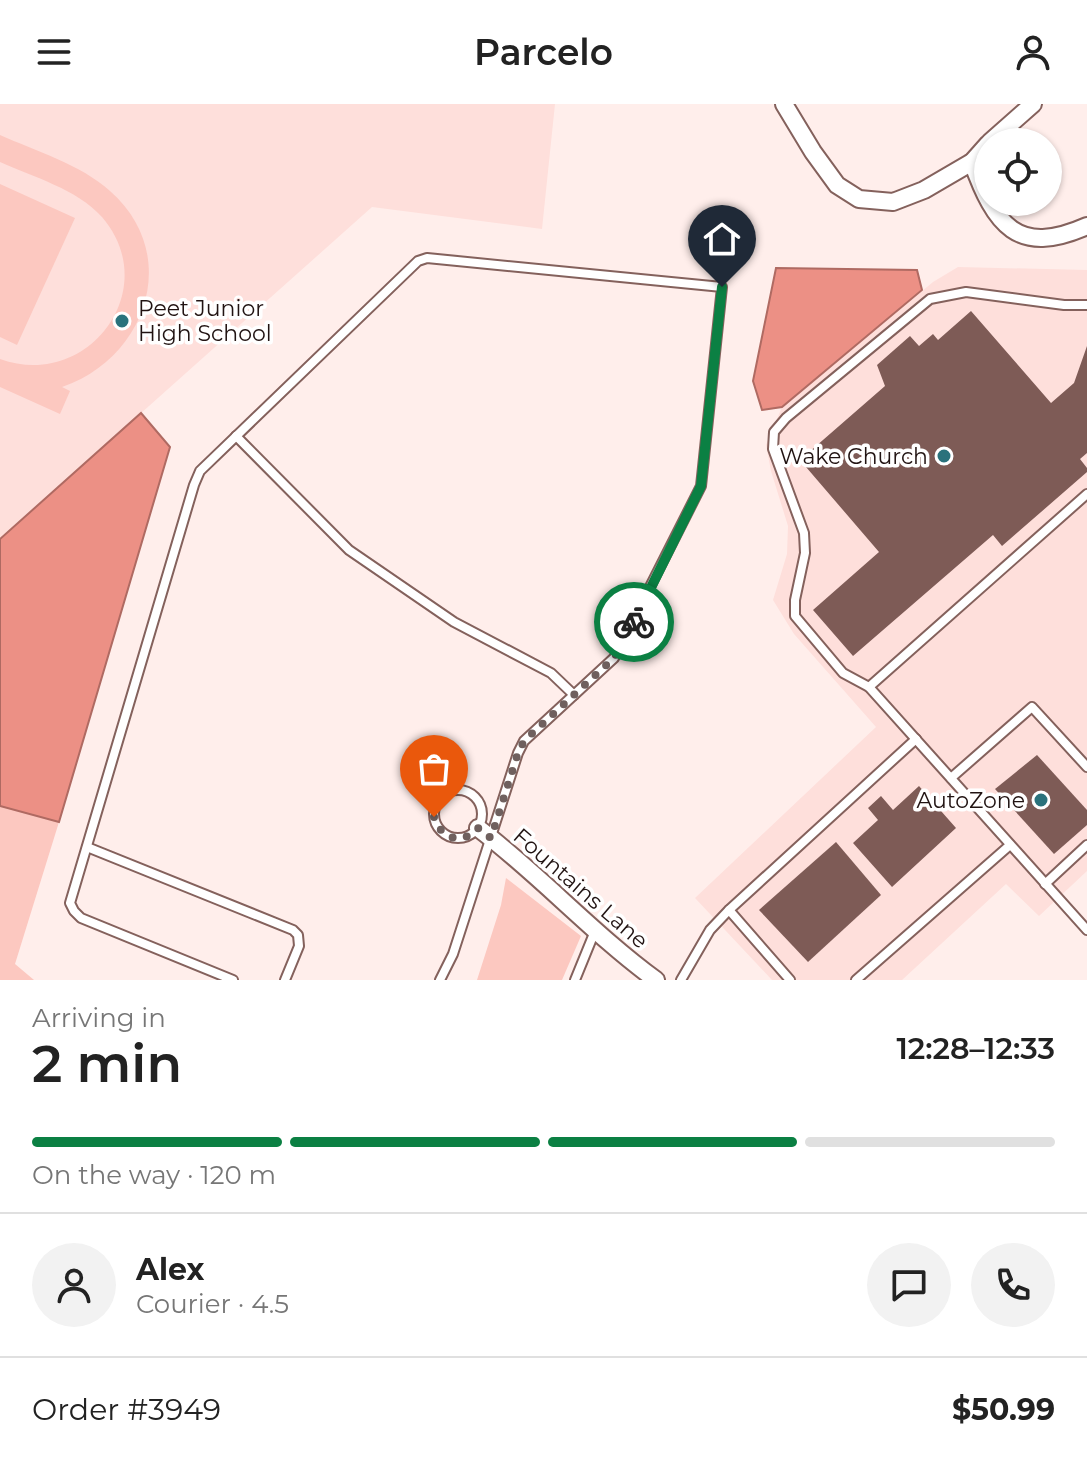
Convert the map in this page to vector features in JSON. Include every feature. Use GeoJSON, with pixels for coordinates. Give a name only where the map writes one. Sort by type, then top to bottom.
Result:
{"type":"FeatureCollection","features":[{"type":"Feature","properties":{"kind":"street"},"geometry":{"type":"LineString","coordinates":[[784,104],[837,185],[859,199],[893,202],[924,190],[972,162],[985,200],[1011,231],[1037,240],[1069,234],[1087,226]]}},
{"type":"Feature","properties":{"kind":"street"},"geometry":{"type":"LineString","coordinates":[[1006,128],[1033,104]]}},
{"type":"Feature","properties":{"kind":"street","name":"Fountains Lane"},"geometry":{"type":"LineString","coordinates":[[484,833],[624,957],[656,980]]}},
{"type":"Feature","properties":{"kind":"lane"},"geometry":{"type":"LineString","coordinates":[[233,980],[81,918],[70,903],[200,471],[418,261],[427,258],[722,287],[701,486],[614,658],[524,741],[484,833],[453,954],[440,980]]}},
{"type":"Feature","properties":{"kind":"lane"},"geometry":{"type":"LineString","coordinates":[[1087,305],[1064,305],[966,292],[930,299],[786,418],[774,432],[773,449],[804,533],[805,553],[795,600],[795,616],[843,673],[869,687],[1087,930]]}},
{"type":"Feature","properties":{"kind":"lane"},"geometry":{"type":"LineString","coordinates":[[236,436],[349,550],[454,622],[551,673],[574,695]]}},
{"type":"Feature","properties":{"kind":"lane"},"geometry":{"type":"LineString","coordinates":[[869,687],[1087,494]]}},
{"type":"Feature","properties":{"kind":"lane"},"geometry":{"type":"LineString","coordinates":[[951,778],[1032,707],[1087,767]]}},
{"type":"Feature","properties":{"kind":"lane"},"geometry":{"type":"LineString","coordinates":[[681,980],[710,930],[729,910],[916,739]]}},
{"type":"Feature","properties":{"kind":"lane"},"geometry":{"type":"LineString","coordinates":[[453,791],[472,794],[482,810],[484,833],[465,838],[447,836],[438,828],[435,819],[438,801],[453,791]]}},
{"type":"Feature","properties":{"kind":"lane"},"geometry":{"type":"LineString","coordinates":[[856,980],[1010,845]]}},
{"type":"Feature","properties":{"kind":"lane"},"geometry":{"type":"LineString","coordinates":[[1045,884],[1087,845]]}},
{"type":"Feature","properties":{"kind":"lane"},"geometry":{"type":"LineString","coordinates":[[87,847],[293,930],[298,935],[299,946],[285,980]]}},
{"type":"Feature","properties":{"kind":"lane"},"geometry":{"type":"LineString","coordinates":[[729,910],[790,980]]}},
{"type":"Feature","properties":{"kind":"lane"},"geometry":{"type":"LineString","coordinates":[[575,980],[595,930]]}},
{"type":"Feature","properties":{"kind":"shaded area","name":"Peet Junior High School"},"geometry":{"type":"Polygon","coordinates":[[[0,104],[555,104],[542,229],[372,207],[0,539],[0,104]]]}},
{"type":"Feature","properties":{"kind":"shaded area"},"geometry":{"type":"Polygon","coordinates":[[[0,135],[57,159],[98,181],[132,216],[145,244],[149,273],[145,302],[134,329],[115,353],[91,373],[62,387],[70,391],[60,414],[0,387],[0,359],[32,365],[62,360],[87,347],[107,327],[120,302],[125,274],[119,245],[92,207],[54,185],[0,162],[0,135]]]}},
{"type":"Feature","properties":{"kind":"shaded area"},"geometry":{"type":"Polygon","coordinates":[[[0,184],[75,218],[17,345],[0,337],[0,184]]]}},
{"type":"Feature","properties":{"kind":"shaded area"},"geometry":{"type":"Polygon","coordinates":[[[958,267],[1087,270],[1087,871],[1039,916],[1006,884],[902,980],[772,980],[695,898],[876,727],[794,634],[773,600],[787,554],[788,526],[766,445],[782,407],[933,282],[958,267]]]}},
{"type":"Feature","properties":{"kind":"shaded area"},"geometry":{"type":"Polygon","coordinates":[[[776,268],[917,270],[922,290],[782,407],[762,410],[753,381],[776,268]]]}},
{"type":"Feature","properties":{"kind":"shaded area"},"geometry":{"type":"Polygon","coordinates":[[[141,413],[170,447],[59,822],[0,806],[0,539],[141,413]]]}},
{"type":"Feature","properties":{"kind":"shaded area"},"geometry":{"type":"Polygon","coordinates":[[[0,806],[59,822],[15,964],[34,980],[0,980],[0,806]]]}},
{"type":"Feature","properties":{"kind":"shaded area"},"geometry":{"type":"Polygon","coordinates":[[[506,878],[581,936],[562,980],[477,980],[501,905],[506,878]]]}},
{"type":"Feature","properties":{"kind":"building","name":"Wake Church"},"geometry":{"type":"Polygon","coordinates":[[[971,311],[1051,403],[1074,383],[1087,346],[1087,453],[1080,459],[1087,472],[1002,546],[993,535],[853,656],[813,610],[879,552],[800,460],[885,386],[877,365],[910,336],[919,346],[933,334],[938,340],[971,311]]]}},
{"type":"Feature","properties":{"kind":"building","name":"AutoZone"},"geometry":{"type":"Polygon","coordinates":[[[1037,755],[1087,810],[1087,825],[1054,854],[995,789],[1037,755]]]}},
{"type":"Feature","properties":{"kind":"building"},"geometry":{"type":"Polygon","coordinates":[[[919,786],[956,828],[892,887],[853,843],[878,820],[868,808],[881,796],[893,810],[919,786]]]}},
{"type":"Feature","properties":{"kind":"building"},"geometry":{"type":"Polygon","coordinates":[[[836,842],[881,895],[808,962],[759,910],[836,842]]]}},
{"type":"Feature","properties":{"kind":"way so far"},"geometry":{"type":"LineString","coordinates":[[434,817],[440,830],[451,838],[465,838],[478,828],[491,838],[524,741],[614,658],[634,622]]}},
{"type":"Feature","properties":{"kind":"place","name":"Peet Junior High School"},"geometry":{"type":"Point","coordinates":[122,321]}},
{"type":"Feature","properties":{"kind":"place","name":"Wake Church"},"geometry":{"type":"Point","coordinates":[944,456]}},
{"type":"Feature","properties":{"kind":"place","name":"AutoZone"},"geometry":{"type":"Point","coordinates":[1041,800]}},
{"type":"Feature","properties":{"kind":"route"},"geometry":{"type":"LineString","coordinates":[[634,622],[701,486],[722,287]]}}]}
